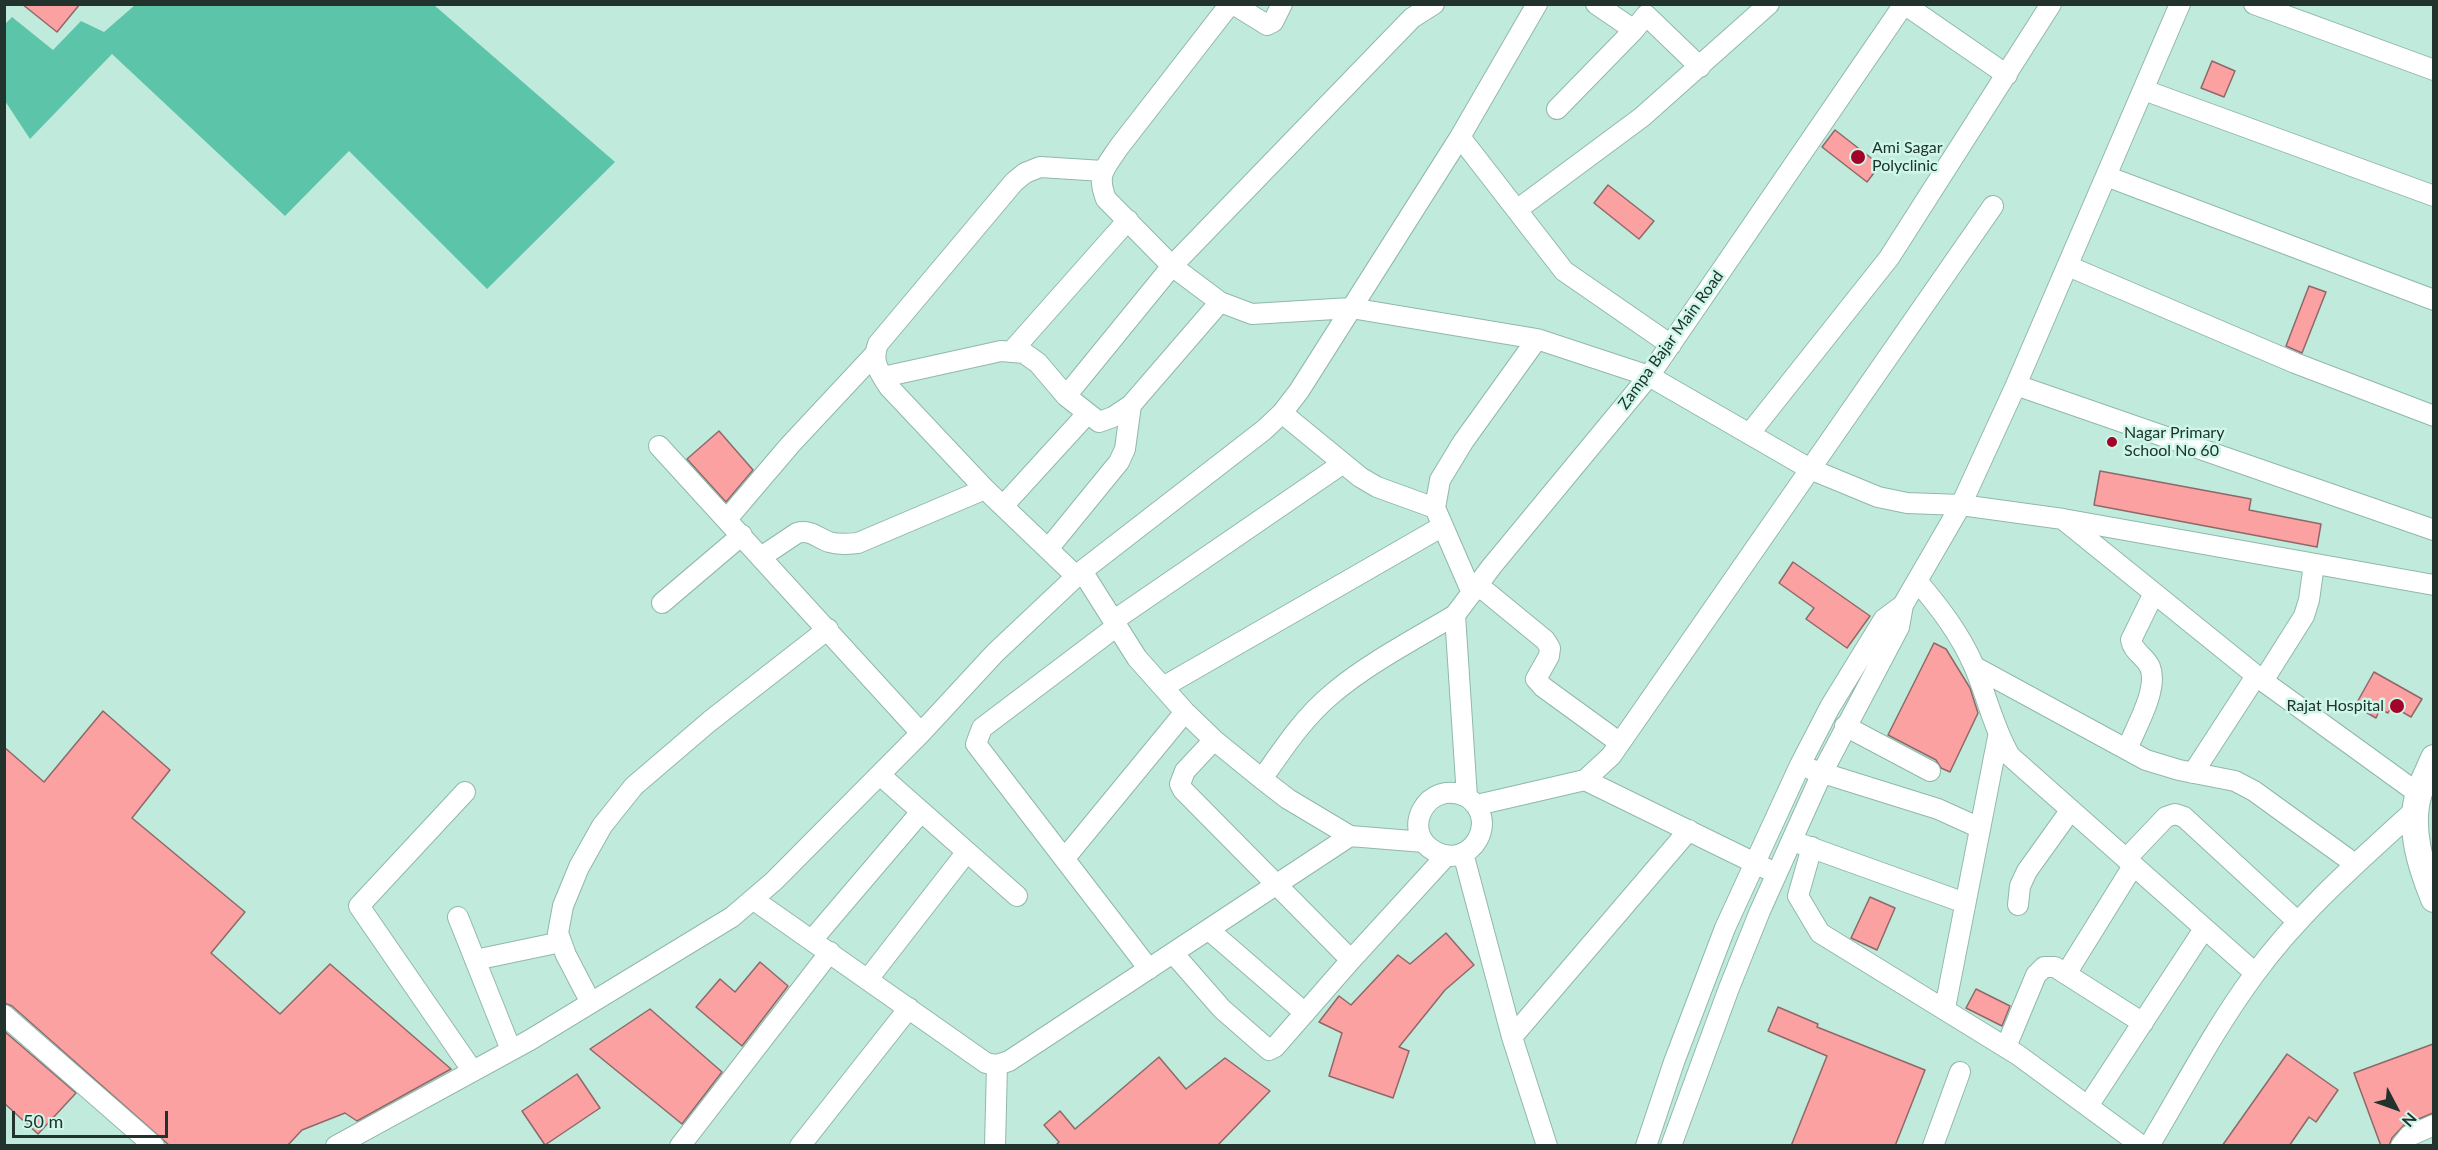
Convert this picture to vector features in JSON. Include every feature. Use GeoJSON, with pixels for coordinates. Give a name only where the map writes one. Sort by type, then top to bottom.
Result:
{"type":"FeatureCollection","features":[{"type":"Feature","properties":{"kind":"main road"},"geometry":{"type":"LineString","coordinates":[[2433,758],[2418,802],[2416,842],[2433,899]]}},
{"type":"Feature","properties":{"kind":"street"},"geometry":{"type":"LineString","coordinates":[[1282,4],[1273,22],[1267,25],[1232,4],[1119,147],[1103,171],[1100,185],[1106,199],[1172,266],[1220,302],[1252,314],[1351,308],[1537,339],[1649,376],[1810,469],[1878,497],[1907,503],[1961,506],[2063,519],[2433,585]]}},
{"type":"Feature","properties":{"kind":"street"},"geometry":{"type":"LineString","coordinates":[[336,1146],[591,1004],[711,932],[754,900],[921,733],[995,653],[1079,574],[1264,430],[1282,413],[1299,391],[1460,137],[1537,4]]}},
{"type":"Feature","properties":{"kind":"street"},"geometry":{"type":"LineString","coordinates":[[1596,4],[1644,16],[1700,67]]}},
{"type":"Feature","properties":{"kind":"street"},"geometry":{"type":"LineString","coordinates":[[1518,209],[1642,117],[1768,4]]}},
{"type":"Feature","properties":{"kind":"street"},"geometry":{"type":"LineString","coordinates":[[1904,4],[2007,75]]}},
{"type":"Feature","properties":{"kind":"street","name":"Zampa Bajar Main Road"},"geometry":{"type":"LineString","coordinates":[[1262,779],[1291,737],[1331,694],[1455,615],[1649,376],[1904,4]]}},
{"type":"Feature","properties":{"kind":"street"},"geometry":{"type":"LineString","coordinates":[[1750,434],[1889,258],[2051,4]]}},
{"type":"Feature","properties":{"kind":"street"},"geometry":{"type":"LineString","coordinates":[[1646,1146],[1674,1062],[1725,928],[1800,765],[1830,707],[1884,619],[1903,605],[1961,506],[2068,266],[2180,4]]}},
{"type":"Feature","properties":{"kind":"street"},"geometry":{"type":"LineString","coordinates":[[2254,4],[2433,70]]}},
{"type":"Feature","properties":{"kind":"street"},"geometry":{"type":"LineString","coordinates":[[1066,396],[1172,266],[1404,26],[1428,6]]}},
{"type":"Feature","properties":{"kind":"street"},"geometry":{"type":"LineString","coordinates":[[1557,109],[1644,16]]}},
{"type":"Feature","properties":{"kind":"street"},"geometry":{"type":"LineString","coordinates":[[2144,90],[2433,196]]}},
{"type":"Feature","properties":{"kind":"street"},"geometry":{"type":"LineString","coordinates":[[1460,137],[1564,271],[1671,345]]}},
{"type":"Feature","properties":{"kind":"street"},"geometry":{"type":"LineString","coordinates":[[727,519],[790,445],[874,355],[878,344],[1014,182],[1024,173],[1040,168],[1103,171]]}},
{"type":"Feature","properties":{"kind":"street"},"geometry":{"type":"LineString","coordinates":[[2106,176],[2433,300]]}},
{"type":"Feature","properties":{"kind":"street"},"geometry":{"type":"LineString","coordinates":[[1454,854],[1435,852],[1424,842],[1418,826],[1419,816],[1430,799],[1449,792],[1472,801],[1585,780],[1611,756],[1993,206]]}},
{"type":"Feature","properties":{"kind":"street"},"geometry":{"type":"LineString","coordinates":[[1011,352],[1128,220]]}},
{"type":"Feature","properties":{"kind":"street"},"geometry":{"type":"LineString","coordinates":[[2068,266],[2295,363],[2433,416]]}},
{"type":"Feature","properties":{"kind":"street"},"geometry":{"type":"LineString","coordinates":[[883,377],[1001,351],[1024,353],[1038,363],[1066,396],[1099,422],[1113,417],[1131,405],[1220,302]]}},
{"type":"Feature","properties":{"kind":"street"},"geometry":{"type":"LineString","coordinates":[[1537,339],[1463,442],[1440,480],[1435,508],[1475,589],[1545,640],[1550,648],[1549,656],[1536,679],[1543,687],[1620,743]]}},
{"type":"Feature","properties":{"kind":"street"},"geometry":{"type":"LineString","coordinates":[[874,355],[877,369],[883,377],[985,489],[1048,549],[1079,574],[1137,658],[1185,712],[1214,740],[1288,799],[1350,836],[1424,842]]}},
{"type":"Feature","properties":{"kind":"street"},"geometry":{"type":"LineString","coordinates":[[2016,385],[2433,530]]}},
{"type":"Feature","properties":{"kind":"street"},"geometry":{"type":"LineString","coordinates":[[1048,549],[1119,462],[1125,448],[1131,405]]}},
{"type":"Feature","properties":{"kind":"street"},"geometry":{"type":"LineString","coordinates":[[1282,413],[1342,464],[1377,487],[1435,508]]}},
{"type":"Feature","properties":{"kind":"street"},"geometry":{"type":"LineString","coordinates":[[1003,506],[1087,414]]}},
{"type":"Feature","properties":{"kind":"street"},"geometry":{"type":"LineString","coordinates":[[658,446],[921,733]]}},
{"type":"Feature","properties":{"kind":"street"},"geometry":{"type":"LineString","coordinates":[[1149,969],[976,744],[982,728],[1115,624],[1342,464]]}},
{"type":"Feature","properties":{"kind":"street"},"geometry":{"type":"LineString","coordinates":[[761,557],[797,533],[804,531],[831,543],[844,545],[858,543],[985,489]]}},
{"type":"Feature","properties":{"kind":"street"},"geometry":{"type":"LineString","coordinates":[[2063,519],[2259,679],[2418,802],[2298,922],[2255,973],[2149,1146]]}},
{"type":"Feature","properties":{"kind":"street"},"geometry":{"type":"LineString","coordinates":[[1163,687],[1443,526]]}},
{"type":"Feature","properties":{"kind":"street"},"geometry":{"type":"LineString","coordinates":[[662,603],[742,536]]}},
{"type":"Feature","properties":{"kind":"street"},"geometry":{"type":"LineString","coordinates":[[2193,773],[2304,616],[2309,600],[2313,564]]}},
{"type":"Feature","properties":{"kind":"street"},"geometry":{"type":"LineString","coordinates":[[1918,582],[1948,619],[1975,667],[1998,737],[2010,756],[2255,973]]}},
{"type":"Feature","properties":{"kind":"street"},"geometry":{"type":"LineString","coordinates":[[2127,749],[2151,692],[2150,667],[2132,648],[2131,640],[2154,593]]}},
{"type":"Feature","properties":{"kind":"street"},"geometry":{"type":"LineString","coordinates":[[1671,1146],[1729,988],[1822,773],[1899,627],[1903,605]]}},
{"type":"Feature","properties":{"kind":"street"},"geometry":{"type":"LineString","coordinates":[[1173,953],[1221,1009],[1269,1050],[1275,1047],[1351,960],[1454,854],[1475,844],[1482,824],[1472,801],[1455,615]]}},
{"type":"Feature","properties":{"kind":"street"},"geometry":{"type":"LineString","coordinates":[[591,1004],[566,955],[558,933],[563,906],[579,867],[602,826],[634,786],[710,721],[828,629]]}},
{"type":"Feature","properties":{"kind":"street"},"geometry":{"type":"LineString","coordinates":[[1975,667],[2154,763],[2235,781],[2254,791],[2355,864]]}},
{"type":"Feature","properties":{"kind":"street"},"geometry":{"type":"LineString","coordinates":[[1065,858],[1185,712]]}},
{"type":"Feature","properties":{"kind":"street"},"geometry":{"type":"LineString","coordinates":[[1845,726],[1930,771]]}},
{"type":"Feature","properties":{"kind":"street"},"geometry":{"type":"LineString","coordinates":[[1944,1008],[1998,737]]}},
{"type":"Feature","properties":{"kind":"street"},"geometry":{"type":"LineString","coordinates":[[1214,740],[1185,771],[1180,784],[1351,960]]}},
{"type":"Feature","properties":{"kind":"street"},"geometry":{"type":"LineString","coordinates":[[1800,765],[1938,809],[1980,828]]}},
{"type":"Feature","properties":{"kind":"street"},"geometry":{"type":"LineString","coordinates":[[880,775],[1017,896]]}},
{"type":"Feature","properties":{"kind":"street"},"geometry":{"type":"LineString","coordinates":[[1585,780],[1778,874]]}},
{"type":"Feature","properties":{"kind":"street"},"geometry":{"type":"LineString","coordinates":[[465,792],[359,906],[472,1070]]}},
{"type":"Feature","properties":{"kind":"street"},"geometry":{"type":"LineString","coordinates":[[2018,905],[2020,886],[2027,872],[2070,811]]}},
{"type":"Feature","properties":{"kind":"street"},"geometry":{"type":"LineString","coordinates":[[812,940],[921,812]]}},
{"type":"Feature","properties":{"kind":"street"},"geometry":{"type":"LineString","coordinates":[[2066,974],[2130,863],[2166,817],[2175,814],[2184,817],[2298,922]]}},
{"type":"Feature","properties":{"kind":"street"},"geometry":{"type":"LineString","coordinates":[[1512,1037],[1689,830]]}},
{"type":"Feature","properties":{"kind":"street"},"geometry":{"type":"LineString","coordinates":[[1770,833],[1965,903]]}},
{"type":"Feature","properties":{"kind":"street"},"geometry":{"type":"LineString","coordinates":[[754,900],[986,1063],[997,1065],[1009,1062],[1350,836]]}},
{"type":"Feature","properties":{"kind":"street"},"geometry":{"type":"LineString","coordinates":[[1812,848],[1798,896],[1820,933],[2006,1047],[2142,1146]]}},
{"type":"Feature","properties":{"kind":"street"},"geometry":{"type":"LineString","coordinates":[[868,979],[966,853]]}},
{"type":"Feature","properties":{"kind":"street"},"geometry":{"type":"LineString","coordinates":[[1454,854],[1547,1146]]}},
{"type":"Feature","properties":{"kind":"street"},"geometry":{"type":"LineString","coordinates":[[458,917],[511,1050]]}},
{"type":"Feature","properties":{"kind":"street"},"geometry":{"type":"LineString","coordinates":[[2088,1106],[2204,929]]}},
{"type":"Feature","properties":{"kind":"street"},"geometry":{"type":"LineString","coordinates":[[1209,930],[1305,1012]]}},
{"type":"Feature","properties":{"kind":"street"},"geometry":{"type":"LineString","coordinates":[[475,960],[561,942]]}},
{"type":"Feature","properties":{"kind":"street"},"geometry":{"type":"LineString","coordinates":[[680,1146],[830,952]]}},
{"type":"Feature","properties":{"kind":"street"},"geometry":{"type":"LineString","coordinates":[[2006,1047],[2036,975],[2044,967],[2055,967],[2143,1023]]}},
{"type":"Feature","properties":{"kind":"street"},"geometry":{"type":"LineString","coordinates":[[800,1146],[909,1008]]}},
{"type":"Feature","properties":{"kind":"street"},"geometry":{"type":"LineString","coordinates":[[4,1015],[154,1146]]}},
{"type":"Feature","properties":{"kind":"street"},"geometry":{"type":"LineString","coordinates":[[995,1146],[997,1065]]}},
{"type":"Feature","properties":{"kind":"street"},"geometry":{"type":"LineString","coordinates":[[1940,1142],[1960,1072]]}},
{"type":"Feature","properties":{"kind":"street"},"geometry":{"type":"LineString","coordinates":[[2400,1146],[2409,1136],[2433,1125]]}},
{"type":"Feature","properties":{"kind":"green space"},"geometry":{"type":"Polygon","coordinates":[[[135,5],[434,5],[615,162],[487,289],[349,151],[285,216],[112,54],[30,139],[5,101],[5,24],[12,17],[53,50],[81,21],[104,32],[135,5]]]}},
{"type":"Feature","properties":{"kind":"building"},"geometry":{"type":"Polygon","coordinates":[[[22,4],[80,4],[57,32],[22,4]]]}},
{"type":"Feature","properties":{"kind":"building"},"geometry":{"type":"Polygon","coordinates":[[[2212,61],[2235,71],[2224,97],[2201,88],[2212,61]]]}},
{"type":"Feature","properties":{"kind":"building"},"geometry":{"type":"Polygon","coordinates":[[[1835,130],[1880,165],[1867,182],[1822,147],[1835,130]]]}},
{"type":"Feature","properties":{"kind":"building"},"geometry":{"type":"Polygon","coordinates":[[[1608,185],[1654,221],[1639,239],[1594,203],[1608,185]]]}},
{"type":"Feature","properties":{"kind":"building"},"geometry":{"type":"Polygon","coordinates":[[[2309,286],[2326,292],[2302,353],[2286,346],[2309,286]]]}},
{"type":"Feature","properties":{"kind":"building"},"geometry":{"type":"Polygon","coordinates":[[[719,431],[753,470],[726,502],[687,459],[719,431]]]}},
{"type":"Feature","properties":{"kind":"building"},"geometry":{"type":"Polygon","coordinates":[[[2100,471],[2251,499],[2249,510],[2321,524],[2317,547],[2094,505],[2100,471]]]}},
{"type":"Feature","properties":{"kind":"building"},"geometry":{"type":"Polygon","coordinates":[[[1793,562],[1870,616],[1847,648],[1806,619],[1814,608],[1779,583],[1793,562]]]}},
{"type":"Feature","properties":{"kind":"building"},"geometry":{"type":"Polygon","coordinates":[[[1934,643],[1946,649],[1970,688],[1978,713],[1950,772],[1941,768],[1936,760],[1888,735],[1934,643]]]}},
{"type":"Feature","properties":{"kind":"building"},"geometry":{"type":"Polygon","coordinates":[[[2374,672],[2422,699],[2411,717],[2392,706],[2388,713],[2380,709],[2376,718],[2355,706],[2374,672]]]}},
{"type":"Feature","properties":{"kind":"building"},"geometry":{"type":"Polygon","coordinates":[[[103,711],[170,770],[132,818],[245,912],[211,953],[280,1014],[330,964],[451,1069],[357,1121],[345,1113],[302,1130],[287,1146],[170,1146],[12,1006],[4,1003],[4,747],[44,782],[103,711]]]}},
{"type":"Feature","properties":{"kind":"building"},"geometry":{"type":"Polygon","coordinates":[[[1870,897],[1895,908],[1877,950],[1851,938],[1870,897]]]}},
{"type":"Feature","properties":{"kind":"building"},"geometry":{"type":"Polygon","coordinates":[[[1446,933],[1474,965],[1445,990],[1399,1047],[1409,1051],[1393,1098],[1329,1076],[1342,1033],[1319,1022],[1339,996],[1351,1005],[1398,955],[1410,964],[1446,933]]]}},
{"type":"Feature","properties":{"kind":"building"},"geometry":{"type":"Polygon","coordinates":[[[760,962],[788,986],[742,1046],[696,1007],[720,979],[735,992],[760,962]]]}},
{"type":"Feature","properties":{"kind":"building"},"geometry":{"type":"Polygon","coordinates":[[[1976,989],[2010,1006],[2002,1026],[1966,1008],[1976,989]]]}},
{"type":"Feature","properties":{"kind":"building"},"geometry":{"type":"Polygon","coordinates":[[[1778,1007],[1818,1024],[1817,1027],[1925,1070],[1895,1146],[1791,1146],[1827,1056],[1768,1031],[1778,1007]]]}},
{"type":"Feature","properties":{"kind":"building"},"geometry":{"type":"Polygon","coordinates":[[[650,1009],[722,1072],[682,1124],[590,1049],[650,1009]]]}},
{"type":"Feature","properties":{"kind":"building"},"geometry":{"type":"Polygon","coordinates":[[[4,1031],[76,1093],[38,1134],[4,1103],[4,1031]]]}},
{"type":"Feature","properties":{"kind":"building"},"geometry":{"type":"Polygon","coordinates":[[[2433,1044],[2433,1113],[2404,1125],[2392,1138],[2389,1146],[2381,1146],[2354,1073],[2433,1044]]]}},
{"type":"Feature","properties":{"kind":"building"},"geometry":{"type":"Polygon","coordinates":[[[2287,1054],[2338,1090],[2316,1122],[2309,1117],[2289,1146],[2222,1146],[2287,1054]]]}},
{"type":"Feature","properties":{"kind":"building"},"geometry":{"type":"Polygon","coordinates":[[[1159,1057],[1186,1089],[1225,1058],[1270,1091],[1217,1146],[1055,1146],[1059,1142],[1044,1125],[1060,1111],[1075,1129],[1159,1057]]]}},
{"type":"Feature","properties":{"kind":"building"},"geometry":{"type":"Polygon","coordinates":[[[577,1074],[600,1108],[545,1145],[522,1111],[577,1074]]]}},
{"type":"Feature","properties":{"kind":"place","name":"Ami Sagar Polyclinic"},"geometry":{"type":"Point","coordinates":[1858,157]}},
{"type":"Feature","properties":{"kind":"place","name":"Nagar Primary School No 60"},"geometry":{"type":"Point","coordinates":[2112,442]}},
{"type":"Feature","properties":{"kind":"place","name":"Rajat Hospital"},"geometry":{"type":"Point","coordinates":[2397,706]}}]}
